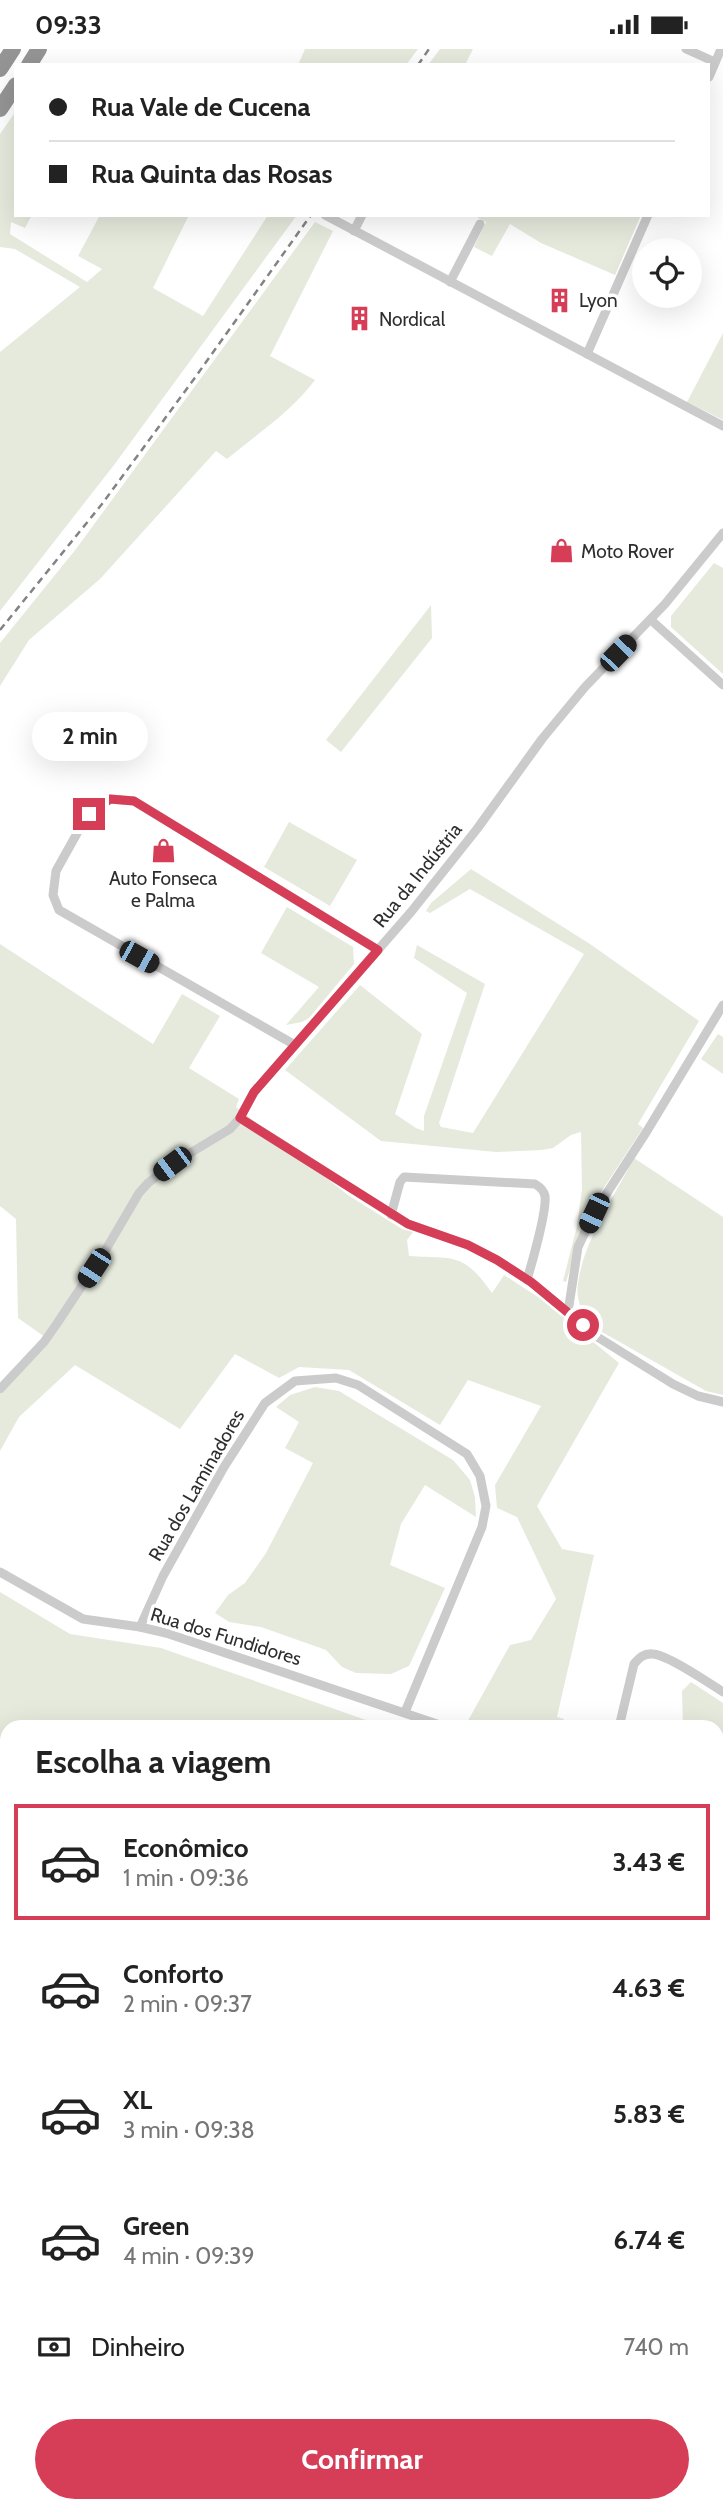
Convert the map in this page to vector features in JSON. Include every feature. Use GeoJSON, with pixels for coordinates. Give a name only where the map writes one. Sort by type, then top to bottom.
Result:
{"type":"FeatureCollection","features":[{"type":"Feature","properties":{"kind":"highway"},"geometry":{"type":"LineString","coordinates":[[0,69],[13,49]]}},
{"type":"Feature","properties":{"kind":"highway"},"geometry":{"type":"LineString","coordinates":[[0,110],[14,88]]}},
{"type":"Feature","properties":{"kind":"street"},"geometry":{"type":"LineString","coordinates":[[686,49],[716,62]]}},
{"type":"Feature","properties":{"kind":"street"},"geometry":{"type":"LineString","coordinates":[[710,76],[721,49]]}},
{"type":"Feature","properties":{"kind":"street"},"geometry":{"type":"LineString","coordinates":[[329,217],[723,426]]}},
{"type":"Feature","properties":{"kind":"street"},"geometry":{"type":"LineString","coordinates":[[354,231],[361,217]]}},
{"type":"Feature","properties":{"kind":"street"},"geometry":{"type":"LineString","coordinates":[[587,354],[647,217]]}},
{"type":"Feature","properties":{"kind":"street"},"geometry":{"type":"LineString","coordinates":[[450,282],[480,224]]}},
{"type":"Feature","properties":{"kind":"street","name":"Rua da Indústria"},"geometry":{"type":"LineString","coordinates":[[0,1389],[50,1334],[148,1183],[172,1164],[222,1135],[240,1118],[254,1092],[411,912],[477,829],[542,739],[585,687],[651,619],[723,533]]}},
{"type":"Feature","properties":{"kind":"street"},"geometry":{"type":"LineString","coordinates":[[651,619],[723,685]]}},
{"type":"Feature","properties":{"kind":"street"},"geometry":{"type":"LineString","coordinates":[[295,1045],[59,910],[53,895],[56,871],[89,814],[110,799],[134,801],[378,950]]}},
{"type":"Feature","properties":{"kind":"street"},"geometry":{"type":"LineString","coordinates":[[568,1312],[578,1247],[594,1213],[723,1005]]}},
{"type":"Feature","properties":{"kind":"street"},"geometry":{"type":"LineString","coordinates":[[240,1118],[391,1215],[408,1224],[468,1245],[497,1260],[527,1280],[599,1338],[673,1384],[698,1396],[723,1402]]}},
{"type":"Feature","properties":{"kind":"street"},"geometry":{"type":"LineString","coordinates":[[391,1215],[400,1182],[404,1177],[535,1184],[541,1187],[545,1196],[537,1244],[527,1280]]}},
{"type":"Feature","properties":{"kind":"street","name":"Rua dos Laminadores"},"geometry":{"type":"LineString","coordinates":[[140,1627],[163,1576],[210,1491],[265,1403],[295,1381],[336,1378],[358,1385],[467,1454],[480,1476],[486,1506],[482,1527],[405,1712]]}},
{"type":"Feature","properties":{"kind":"street","name":"Rua dos Fundidores"},"geometry":{"type":"LineString","coordinates":[[0,1572],[83,1619],[140,1627],[202,1644],[427,1720]]}},
{"type":"Feature","properties":{"kind":"street"},"geometry":{"type":"LineString","coordinates":[[621,1720],[634,1664],[646,1655],[663,1656],[723,1692]]}},
{"type":"Feature","properties":{"kind":"shaded area"},"geometry":{"type":"Polygon","coordinates":[[[305,49],[418,49],[408,63],[299,63],[305,49]]]}},
{"type":"Feature","properties":{"kind":"shaded area"},"geometry":{"type":"Polygon","coordinates":[[[440,49],[473,49],[466,63],[430,63],[440,49]]]}},
{"type":"Feature","properties":{"kind":"shaded area"},"geometry":{"type":"Polygon","coordinates":[[[14,114],[14,217],[31,217],[25,228],[11,222],[10,234],[87,282],[102,269],[78,256],[99,217],[188,217],[153,288],[203,316],[267,217],[296,217],[114,465],[0,611],[0,352],[80,287],[15,249],[0,247],[0,134],[14,114]]]}},
{"type":"Feature","properties":{"kind":"shaded area"},"geometry":{"type":"Polygon","coordinates":[[[477,217],[640,217],[615,275],[541,243],[510,224],[492,256],[474,247],[486,222],[477,217]]]}},
{"type":"Feature","properties":{"kind":"shaded area"},"geometry":{"type":"Polygon","coordinates":[[[315,222],[333,231],[270,356],[315,380],[285,412],[227,459],[216,451],[100,579],[29,640],[0,686],[0,643],[76,549],[315,222]]]}},
{"type":"Feature","properties":{"kind":"shaded area"},"geometry":{"type":"Polygon","coordinates":[[[723,333],[723,420],[687,402],[723,333]]]}},
{"type":"Feature","properties":{"kind":"shaded area"},"geometry":{"type":"Polygon","coordinates":[[[714,563],[723,568],[723,674],[671,627],[671,616],[714,563]]]}},
{"type":"Feature","properties":{"kind":"shaded area"},"geometry":{"type":"Polygon","coordinates":[[[431,605],[432,638],[341,752],[326,740],[431,605]]]}},
{"type":"Feature","properties":{"kind":"shaded area"},"geometry":{"type":"Polygon","coordinates":[[[289,822],[357,860],[330,906],[264,867],[289,822]]]}},
{"type":"Feature","properties":{"kind":"shaded area"},"geometry":{"type":"Polygon","coordinates":[[[471,869],[590,944],[699,1021],[638,1124],[643,1128],[586,1215],[566,1282],[563,1281],[577,1226],[582,1189],[581,1132],[571,1135],[553,1148],[542,1150],[496,1152],[381,1141],[285,1070],[360,985],[422,1034],[395,1114],[424,1131],[424,1116],[467,993],[414,958],[417,945],[485,984],[439,1123],[441,1127],[473,1133],[584,954],[470,889],[430,913],[426,911],[431,903],[471,869]]]}},
{"type":"Feature","properties":{"kind":"shaded area"},"geometry":{"type":"Polygon","coordinates":[[[287,907],[353,947],[354,964],[309,1018],[286,1025],[319,987],[261,953],[287,907]]]}},
{"type":"Feature","properties":{"kind":"shaded area"},"geometry":{"type":"Polygon","coordinates":[[[0,944],[153,1044],[182,994],[220,1016],[189,1068],[239,1099],[236,1107],[348,1195],[402,1229],[413,1232],[407,1240],[409,1256],[457,1260],[473,1270],[492,1293],[504,1275],[538,1297],[619,1363],[537,1506],[562,1549],[594,1555],[557,1717],[564,1720],[468,1720],[510,1645],[531,1640],[556,1599],[517,1517],[497,1508],[495,1485],[541,1406],[468,1380],[440,1425],[349,1370],[299,1367],[279,1378],[235,1354],[180,1429],[75,1365],[19,1417],[0,1451],[0,1394],[49,1340],[18,1318],[16,1219],[0,1206],[0,944]]]}},
{"type":"Feature","properties":{"kind":"shaded area"},"geometry":{"type":"Polygon","coordinates":[[[718,1034],[723,1037],[723,1074],[701,1059],[718,1034]]]}},
{"type":"Feature","properties":{"kind":"shaded area"},"geometry":{"type":"Polygon","coordinates":[[[634,1158],[723,1217],[723,1395],[706,1391],[595,1328],[581,1308],[577,1290],[586,1252],[634,1158]]]}},
{"type":"Feature","properties":{"kind":"shaded area"},"geometry":{"type":"Polygon","coordinates":[[[315,1387],[339,1391],[453,1460],[470,1480],[475,1497],[476,1517],[425,1485],[401,1524],[390,1565],[445,1588],[409,1666],[391,1674],[356,1673],[342,1667],[326,1650],[261,1627],[229,1622],[215,1613],[228,1595],[245,1583],[266,1553],[313,1463],[285,1448],[299,1422],[276,1407],[290,1395],[315,1387]]]}},
{"type":"Feature","properties":{"kind":"shaded area"},"geometry":{"type":"Polygon","coordinates":[[[0,1592],[70,1634],[161,1648],[366,1720],[0,1720],[0,1592]]]}},
{"type":"Feature","properties":{"kind":"shaded area"},"geometry":{"type":"Polygon","coordinates":[[[691,1682],[723,1703],[723,1720],[683,1720],[682,1691],[691,1682]]]}},
{"type":"Feature","properties":{"kind":"railway"},"geometry":{"type":"LineString","coordinates":[[419,63],[429,49]]}},
{"type":"Feature","properties":{"kind":"railway"},"geometry":{"type":"LineString","coordinates":[[0,630],[102,504],[310,217]]}},
{"type":"Feature","properties":{"kind":"place","name":"Lyon"},"geometry":{"type":"Point","coordinates":[559,300]}},
{"type":"Feature","properties":{"kind":"place","name":"Nordical"},"geometry":{"type":"Point","coordinates":[359,319]}},
{"type":"Feature","properties":{"kind":"place","name":"Moto Rover"},"geometry":{"type":"Point","coordinates":[561,551]}},
{"type":"Feature","properties":{"kind":"place","name":"Auto Fonseca e Palma"},"geometry":{"type":"Point","coordinates":[163,850]}},
{"type":"Feature","properties":{"kind":"route"},"geometry":{"type":"LineString","coordinates":[[89,814],[110,799],[125,798],[134,801],[378,950],[254,1092],[240,1118],[385,1212],[408,1224],[468,1245],[497,1260],[531,1282],[583,1325]]}}]}
